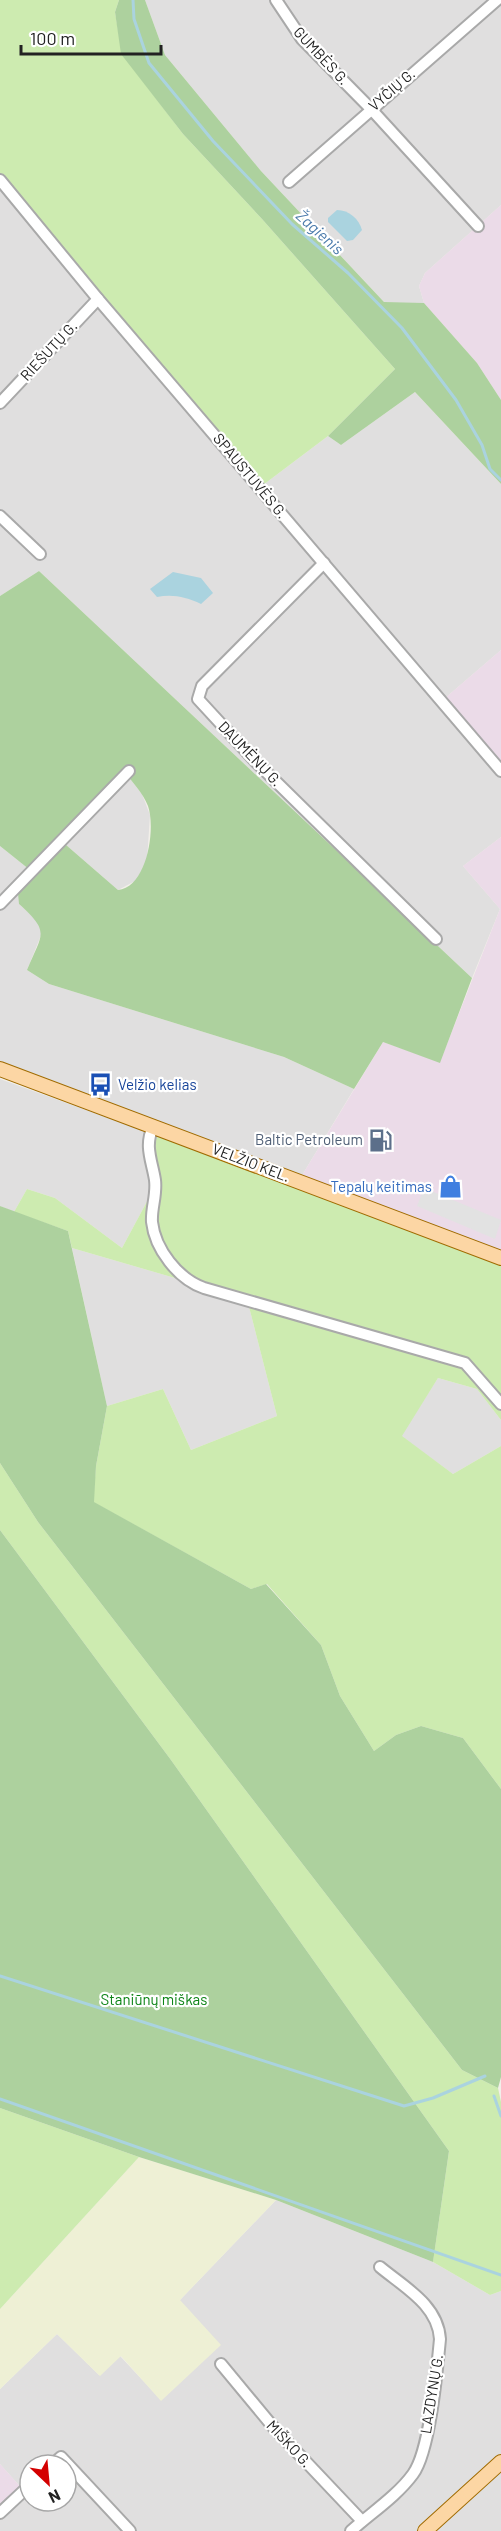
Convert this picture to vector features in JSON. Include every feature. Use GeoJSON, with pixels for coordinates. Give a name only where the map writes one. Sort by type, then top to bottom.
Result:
{"type":"FeatureCollection","features":[{"type":"Feature","properties":{"kind":"main road","name":"VELŽIO KEL."},"geometry":{"type":"LineString","coordinates":[[0,1070],[501,1258]]}},
{"type":"Feature","properties":{"kind":"main road"},"geometry":{"type":"LineString","coordinates":[[425,2531],[501,2462]]}},
{"type":"Feature","properties":{"kind":"street","name":"GUMBĖS G."},"geometry":{"type":"LineString","coordinates":[[276,0],[302,39],[371,109],[478,226]]}},
{"type":"Feature","properties":{"kind":"street","name":"VYČIŲ G."},"geometry":{"type":"LineString","coordinates":[[289,182],[497,0]]}},
{"type":"Feature","properties":{"kind":"street","name":"SPAUSTUVĖS G."},"geometry":{"type":"LineString","coordinates":[[0,180],[98,299],[501,771]]}},
{"type":"Feature","properties":{"kind":"street","name":"RIEŠUTŲ G."},"geometry":{"type":"LineString","coordinates":[[0,403],[98,299]]}},
{"type":"Feature","properties":{"kind":"street"},"geometry":{"type":"LineString","coordinates":[[0,516],[40,554]]}},
{"type":"Feature","properties":{"kind":"street","name":"DAUMĖNŲ G."},"geometry":{"type":"LineString","coordinates":[[324,563],[202,686],[198,699],[256,762],[436,939]]}},
{"type":"Feature","properties":{"kind":"street"},"geometry":{"type":"LineString","coordinates":[[0,904],[129,771]]}},
{"type":"Feature","properties":{"kind":"street"},"geometry":{"type":"LineString","coordinates":[[153,1127],[148,1148],[156,1191],[152,1222],[160,1247],[185,1279],[204,1288],[465,1363],[501,1404]]}},
{"type":"Feature","properties":{"kind":"street","name":"LAZDYNŲ G."},"geometry":{"type":"LineString","coordinates":[[351,2531],[405,2483],[418,2467],[424,2449],[440,2339],[437,2321],[429,2308],[380,2267]]}},
{"type":"Feature","properties":{"kind":"street","name":"MIŠKO G."},"geometry":{"type":"LineString","coordinates":[[221,2364],[274,2428],[362,2521]]}},
{"type":"Feature","properties":{"kind":"street"},"geometry":{"type":"LineString","coordinates":[[78,2481],[130,2531]]}},
{"type":"Feature","properties":{"kind":"street"},"geometry":{"type":"LineString","coordinates":[[2,2506],[18,2494]]}},
{"type":"Feature","properties":{"kind":"shaded area"},"geometry":{"type":"Polygon","coordinates":[[[145,0],[501,0],[501,205],[425,273],[419,286],[424,303],[385,303],[261,171],[165,55],[145,0]]]}},
{"type":"Feature","properties":{"kind":"shaded area"},"geometry":{"type":"Polygon","coordinates":[[[0,175],[263,485],[328,436],[341,445],[415,392],[501,484],[501,650],[444,699],[501,766],[501,837],[463,866],[500,909],[472,978],[39,571],[0,596],[0,175]]]}},
{"type":"Feature","properties":{"kind":"shaded area"},"geometry":{"type":"Polygon","coordinates":[[[501,205],[501,400],[477,363],[424,303],[419,286],[425,273],[501,205]]]}},
{"type":"Feature","properties":{"kind":"shaded area"},"geometry":{"type":"Polygon","coordinates":[[[501,650],[501,766],[444,699],[501,650]]]}},
{"type":"Feature","properties":{"kind":"shaded area"},"geometry":{"type":"Polygon","coordinates":[[[124,771],[142,794],[150,815],[147,860],[139,879],[118,890],[58,838],[124,771]]]}},
{"type":"Feature","properties":{"kind":"shaded area"},"geometry":{"type":"Polygon","coordinates":[[[501,837],[501,1258],[301,1177],[383,1042],[440,1062],[500,909],[463,866],[501,837]]]}},
{"type":"Feature","properties":{"kind":"shaded area"},"geometry":{"type":"Polygon","coordinates":[[[0,846],[35,874],[19,904],[40,923],[42,933],[27,970],[49,984],[284,1057],[354,1089],[301,1177],[0,1062],[0,846]]]}},
{"type":"Feature","properties":{"kind":"shaded area"},"geometry":{"type":"Polygon","coordinates":[[[0,1079],[158,1136],[158,1181],[122,1248],[55,1198],[27,1189],[14,1212],[0,1206],[0,1079]]]}},
{"type":"Feature","properties":{"kind":"shaded area"},"geometry":{"type":"Polygon","coordinates":[[[424,1188],[501,1220],[495,1239],[417,1206],[424,1188]]]}},
{"type":"Feature","properties":{"kind":"shaded area"},"geometry":{"type":"Polygon","coordinates":[[[72,1248],[247,1299],[277,1416],[191,1450],[163,1389],[107,1406],[72,1248]]]}},
{"type":"Feature","properties":{"kind":"shaded area"},"geometry":{"type":"Polygon","coordinates":[[[438,1378],[477,1389],[501,1420],[501,1446],[453,1474],[401,1436],[438,1378]]]}},
{"type":"Feature","properties":{"kind":"shaded area"},"geometry":{"type":"Polygon","coordinates":[[[276,2200],[433,2262],[490,2295],[501,2291],[501,2531],[0,2531],[0,2518],[18,2501],[18,2513],[78,2513],[78,2453],[18,2453],[18,2484],[0,2464],[0,2389],[57,2334],[99,2375],[120,2356],[161,2400],[180,2300],[276,2200]]]}},
{"type":"Feature","properties":{"kind":"shaded area"},"geometry":{"type":"Polygon","coordinates":[[[0,2464],[18,2484],[18,2501],[0,2518],[0,2464]]]}},
{"type":"Feature","properties":{"kind":"green space"},"geometry":{"type":"Polygon","coordinates":[[[0,0],[119,0],[115,12],[122,54],[183,134],[395,369],[328,436],[263,485],[0,175],[0,0]]]}},
{"type":"Feature","properties":{"kind":"green space"},"geometry":{"type":"Polygon","coordinates":[[[119,0],[145,0],[165,55],[261,171],[384,302],[424,303],[477,363],[501,400],[501,484],[415,392],[341,445],[328,436],[395,369],[183,134],[121,54],[115,12],[119,0]]]}},
{"type":"Feature","properties":{"kind":"green space"},"geometry":{"type":"Polygon","coordinates":[[[39,571],[472,978],[440,1063],[383,1042],[354,1089],[284,1057],[49,984],[27,970],[41,934],[36,921],[19,904],[18,893],[35,874],[0,846],[0,596],[39,571]],[[124,771],[58,838],[118,890],[128,886],[136,879],[142,868],[147,856],[151,828],[148,806],[124,771]]]}},
{"type":"Feature","properties":{"kind":"green space"},"geometry":{"type":"Polygon","coordinates":[[[153,1127],[501,1258],[501,1420],[477,1389],[438,1378],[402,1436],[453,1474],[501,1446],[501,1789],[463,1738],[421,1726],[396,1735],[374,1751],[340,1696],[321,1645],[267,1584],[251,1589],[93,1502],[96,1466],[107,1406],[163,1389],[191,1450],[277,1416],[247,1299],[72,1248],[68,1231],[14,1212],[27,1189],[55,1198],[122,1248],[158,1181],[150,1149],[158,1136],[153,1127]]]}},
{"type":"Feature","properties":{"kind":"green space"},"geometry":{"type":"Polygon","coordinates":[[[0,1206],[68,1231],[107,1406],[96,1466],[94,1502],[251,1589],[266,1584],[321,1645],[340,1696],[374,1751],[396,1735],[421,1726],[463,1738],[501,1789],[501,2077],[498,2088],[462,2070],[38,1522],[0,1463],[0,1206]]]}},
{"type":"Feature","properties":{"kind":"green space"},"geometry":{"type":"Polygon","coordinates":[[[0,1463],[38,1522],[462,2070],[498,2088],[501,2102],[501,2291],[490,2295],[433,2262],[449,2151],[171,1760],[0,1530],[0,1463]]]}},
{"type":"Feature","properties":{"kind":"green space","name":"Staniūnų miškas"},"geometry":{"type":"Polygon","coordinates":[[[0,1530],[171,1760],[449,2151],[433,2262],[276,2200],[139,2157],[0,2108],[0,1530]]]}},
{"type":"Feature","properties":{"kind":"green space"},"geometry":{"type":"Polygon","coordinates":[[[0,2108],[139,2157],[0,2309],[0,2108]]]}},
{"type":"Feature","properties":{"kind":"green space"},"geometry":{"type":"Polygon","coordinates":[[[139,2157],[276,2200],[180,2300],[221,2345],[161,2401],[121,2356],[100,2376],[57,2334],[0,2389],[0,2309],[139,2157]]]}},
{"type":"Feature","properties":{"kind":"water"},"geometry":{"type":"Polygon","coordinates":[[[337,210],[349,213],[361,226],[362,230],[353,240],[347,241],[328,222],[328,218],[337,210]]]}},
{"type":"Feature","properties":{"kind":"water"},"geometry":{"type":"Polygon","coordinates":[[[173,572],[201,578],[213,593],[201,604],[179,597],[157,597],[150,589],[173,572]]]}},
{"type":"Feature","properties":{"kind":"waterway","name":"Žagienis"},"geometry":{"type":"LineString","coordinates":[[133,0],[134,19],[149,63],[213,141],[292,224],[348,273],[402,328],[456,400],[482,445],[490,469],[501,480]]}},
{"type":"Feature","properties":{"kind":"waterway"},"geometry":{"type":"LineString","coordinates":[[0,1976],[404,2106],[433,2098],[485,2076]]}},
{"type":"Feature","properties":{"kind":"waterway"},"geometry":{"type":"LineString","coordinates":[[494,2096],[501,2116]]}},
{"type":"Feature","properties":{"kind":"waterway"},"geometry":{"type":"LineString","coordinates":[[0,2099],[501,2275]]}},
{"type":"Feature","properties":{"kind":"place","name":"Velžio kelias"},"geometry":{"type":"Point","coordinates":[100,1085]}},
{"type":"Feature","properties":{"kind":"place","name":"Baltic Petroleum"},"geometry":{"type":"Point","coordinates":[381,1140]}},
{"type":"Feature","properties":{"kind":"place","name":"Tepalų keitimas"},"geometry":{"type":"Point","coordinates":[450,1187]}}]}
